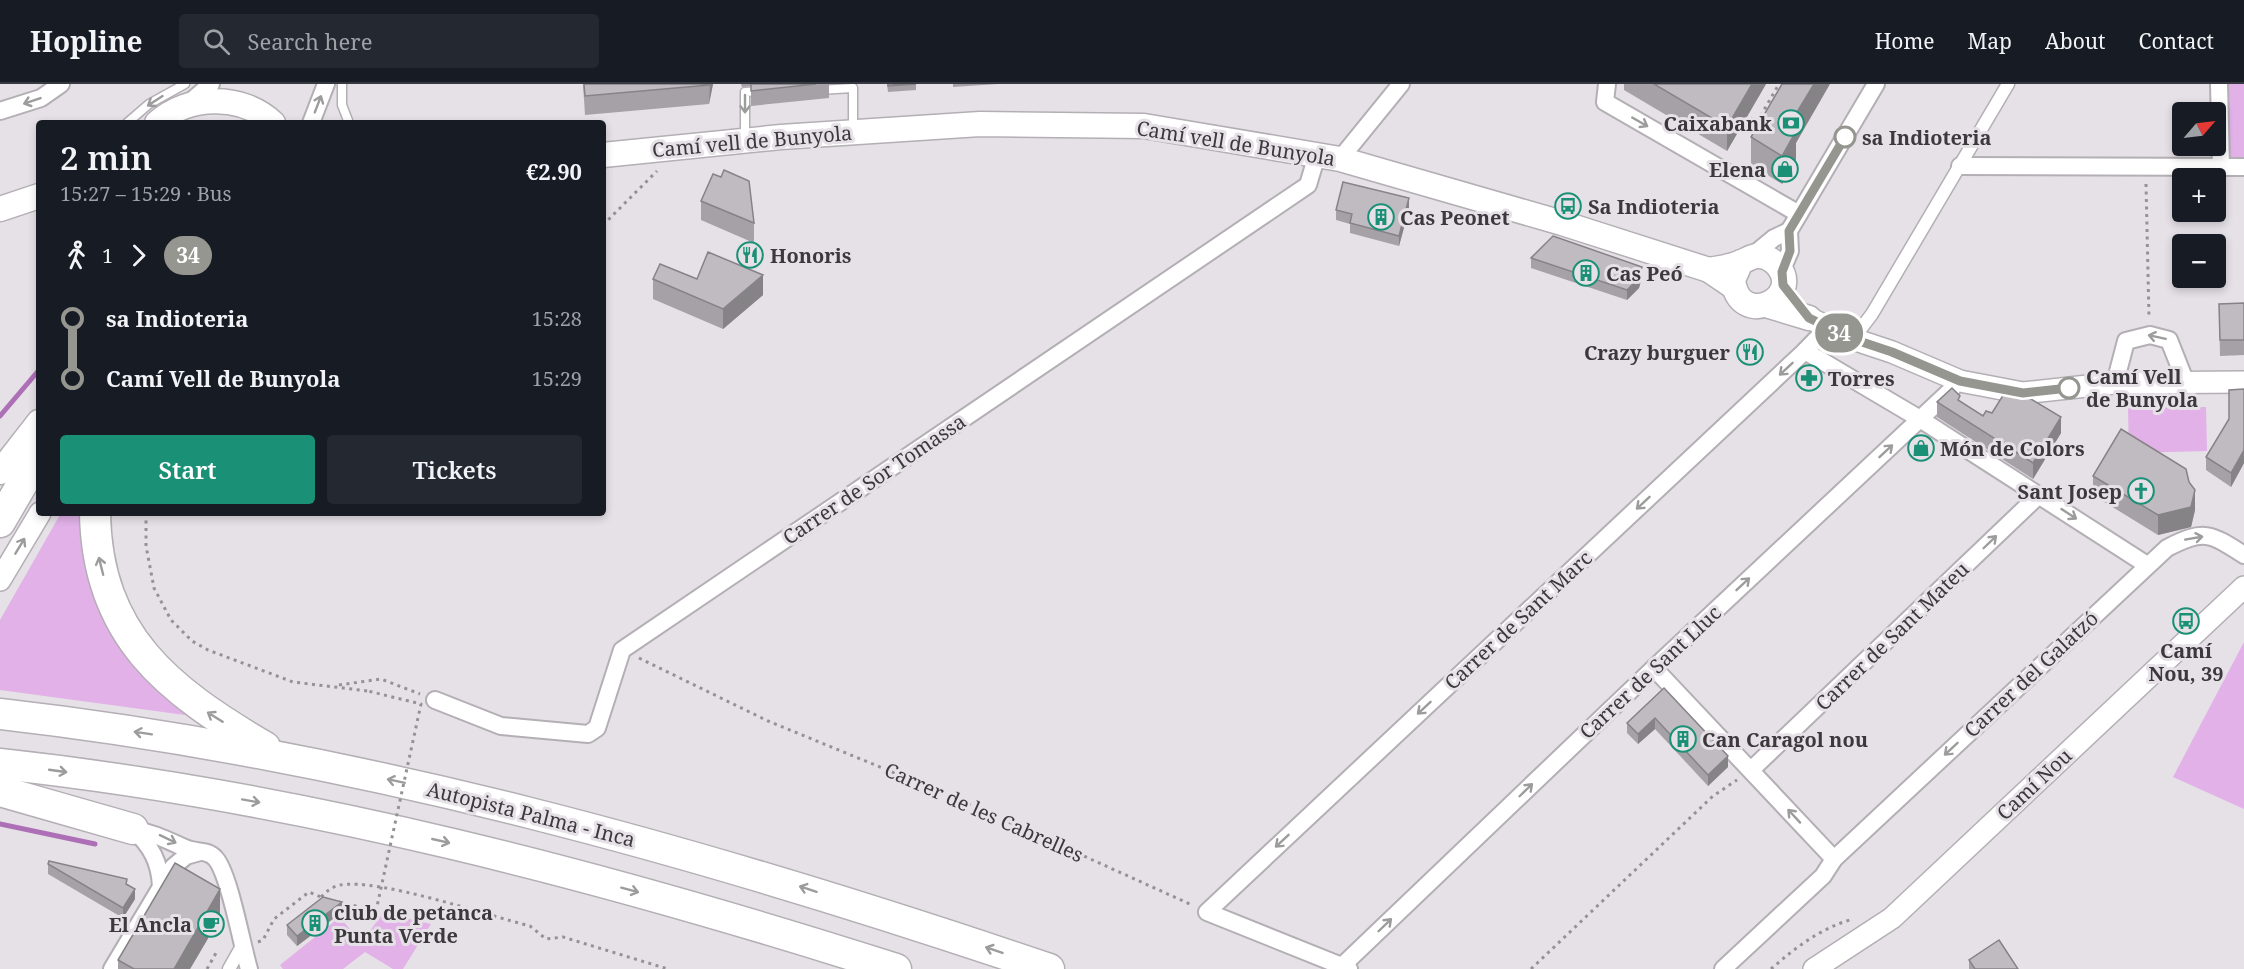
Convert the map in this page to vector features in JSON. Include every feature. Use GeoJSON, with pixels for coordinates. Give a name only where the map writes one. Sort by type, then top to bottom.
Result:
{"type":"FeatureCollection","features":[{"type":"Feature","properties":{"kind":"highway"},"geometry":{"type":"LineString","coordinates":[[0,484],[36,449]]}},
{"type":"Feature","properties":{"kind":"highway"},"geometry":{"type":"LineString","coordinates":[[0,522],[36,460]]}},
{"type":"Feature","properties":{"kind":"highway"},"geometry":{"type":"LineString","coordinates":[[94,516],[98,552],[105,580],[122,621],[141,652],[158,671],[191,700],[283,758]]}},
{"type":"Feature","properties":{"kind":"highway","name":"Autopista Palma - Inca"},"geometry":{"type":"LineString","coordinates":[[0,714],[183,739],[410,784],[673,850],[801,887],[1049,969]]}},
{"type":"Feature","properties":{"kind":"highway"},"geometry":{"type":"LineString","coordinates":[[0,764],[201,792],[459,845],[713,913],[896,969]]}},
{"type":"Feature","properties":{"kind":"highway"},"geometry":{"type":"LineString","coordinates":[[0,791],[133,829]]}},
{"type":"Feature","properties":{"kind":"main road"},"geometry":{"type":"LineString","coordinates":[[160,120],[185,95],[230,103],[258,112],[269,120]]}},
{"type":"Feature","properties":{"kind":"main road","name":"Camí vell de Bunyola"},"geometry":{"type":"LineString","coordinates":[[606,155],[745,141],[980,124],[1144,126],[1328,157],[1562,223],[1709,270]]}},
{"type":"Feature","properties":{"kind":"main road"},"geometry":{"type":"LineString","coordinates":[[0,210],[36,203]]}},
{"type":"Feature","properties":{"kind":"main road"},"geometry":{"type":"LineString","coordinates":[[1709,270],[1766,257],[1772,260],[1782,278],[1818,323]]}},
{"type":"Feature","properties":{"kind":"main road"},"geometry":{"type":"LineString","coordinates":[[1734,287],[1734,274],[1746,260]]}},
{"type":"Feature","properties":{"kind":"main road"},"geometry":{"type":"LineString","coordinates":[[1709,270],[1734,287],[1742,301],[1750,305],[1766,305],[1818,323]]}},
{"type":"Feature","properties":{"kind":"main road"},"geometry":{"type":"LineString","coordinates":[[1766,305],[1778,298],[1782,278]]}},
{"type":"Feature","properties":{"kind":"main road"},"geometry":{"type":"LineString","coordinates":[[0,472],[36,426]]}},
{"type":"Feature","properties":{"kind":"street"},"geometry":{"type":"LineString","coordinates":[[0,111],[41,98],[61,84]]}},
{"type":"Feature","properties":{"kind":"street"},"geometry":{"type":"LineString","coordinates":[[185,95],[211,84]]}},
{"type":"Feature","properties":{"kind":"street"},"geometry":{"type":"LineString","coordinates":[[312,120],[326,84]]}},
{"type":"Feature","properties":{"kind":"street"},"geometry":{"type":"LineString","coordinates":[[1328,157],[1401,84]]}},
{"type":"Feature","properties":{"kind":"street"},"geometry":{"type":"LineString","coordinates":[[1607,84],[1605,102],[1799,214]]}},
{"type":"Feature","properties":{"kind":"street"},"geometry":{"type":"LineString","coordinates":[[1782,278],[1790,251],[1789,231],[1876,84]]}},
{"type":"Feature","properties":{"kind":"street"},"geometry":{"type":"LineString","coordinates":[[1853,339],[1872,314],[2008,84]]}},
{"type":"Feature","properties":{"kind":"street"},"geometry":{"type":"LineString","coordinates":[[2220,84],[2222,167]]}},
{"type":"Feature","properties":{"kind":"street","name":"Carrer de Sor Tomassa"},"geometry":{"type":"LineString","coordinates":[[622,650],[1308,185],[1328,157]]}},
{"type":"Feature","properties":{"kind":"street"},"geometry":{"type":"LineString","coordinates":[[1960,166],[2244,167]]}},
{"type":"Feature","properties":{"kind":"street"},"geometry":{"type":"LineString","coordinates":[[1746,260],[1774,238],[1789,231]]}},
{"type":"Feature","properties":{"kind":"street"},"geometry":{"type":"LineString","coordinates":[[1818,323],[1960,381],[2023,393],[2115,383],[2244,382]]}},
{"type":"Feature","properties":{"kind":"street","name":"Carrer de Sant Marc"},"geometry":{"type":"LineString","coordinates":[[1207,912],[1805,351],[1818,323]]}},
{"type":"Feature","properties":{"kind":"street"},"geometry":{"type":"LineString","coordinates":[[2115,383],[2126,341],[2150,334],[2169,340],[2187,383]]}},
{"type":"Feature","properties":{"kind":"street"},"geometry":{"type":"LineString","coordinates":[[1805,351],[1920,419],[2147,566]]}},
{"type":"Feature","properties":{"kind":"street","name":"Carrer de Sant Lluc"},"geometry":{"type":"LineString","coordinates":[[1346,967],[1654,668],[1960,381]]}},
{"type":"Feature","properties":{"kind":"street","name":"Carrer de Sant Mateu"},"geometry":{"type":"LineString","coordinates":[[1751,770],[2039,495]]}},
{"type":"Feature","properties":{"kind":"street"},"geometry":{"type":"LineString","coordinates":[[0,580],[38,516]]}},
{"type":"Feature","properties":{"kind":"street","name":"Carrer del Galatzó"},"geometry":{"type":"LineString","coordinates":[[1834,859],[2167,548],[2191,536],[2214,536],[2244,555]]}},
{"type":"Feature","properties":{"kind":"street","name":"Camí Nou"},"geometry":{"type":"LineString","coordinates":[[1814,969],[1892,918],[2244,587]]}},
{"type":"Feature","properties":{"kind":"street"},"geometry":{"type":"LineString","coordinates":[[435,700],[501,726],[588,734],[597,728],[622,650]]}},
{"type":"Feature","properties":{"kind":"street"},"geometry":{"type":"LineString","coordinates":[[1654,668],[1834,859],[1823,876],[1723,969]]}},
{"type":"Feature","properties":{"kind":"street"},"geometry":{"type":"LineString","coordinates":[[133,829],[155,833],[184,848],[212,854],[220,865],[249,969]]}},
{"type":"Feature","properties":{"kind":"street"},"geometry":{"type":"LineString","coordinates":[[133,829],[144,839],[156,857],[161,887]]}},
{"type":"Feature","properties":{"kind":"street"},"geometry":{"type":"LineString","coordinates":[[112,969],[179,860],[201,852]]}},
{"type":"Feature","properties":{"kind":"street"},"geometry":{"type":"LineString","coordinates":[[1207,912],[1346,967]]}},
{"type":"Feature","properties":{"kind":"street"},"geometry":{"type":"LineString","coordinates":[[229,969],[242,946]]}},
{"type":"Feature","properties":{"kind":"lane"},"geometry":{"type":"LineString","coordinates":[[342,84],[342,105],[348,120]]}},
{"type":"Feature","properties":{"kind":"lane"},"geometry":{"type":"LineString","coordinates":[[805,90],[853,86],[853,133]]}},
{"type":"Feature","properties":{"kind":"lane"},"geometry":{"type":"LineString","coordinates":[[745,141],[745,92],[769,91]]}},
{"type":"Feature","properties":{"kind":"lane"},"geometry":{"type":"LineString","coordinates":[[130,120],[149,104],[185,95]]}},
{"type":"Feature","properties":{"kind":"path"},"geometry":{"type":"LineString","coordinates":[[1739,111],[1757,122],[1779,84]]}},
{"type":"Feature","properties":{"kind":"path"},"geometry":{"type":"LineString","coordinates":[[2145,167],[2150,334]]}},
{"type":"Feature","properties":{"kind":"path"},"geometry":{"type":"LineString","coordinates":[[606,222],[659,170],[648,171]]}},
{"type":"Feature","properties":{"kind":"path"},"geometry":{"type":"LineString","coordinates":[[146,516],[146,546],[154,588],[171,620],[185,635],[208,650],[293,682],[368,691],[421,704],[375,910],[337,902]]}},
{"type":"Feature","properties":{"kind":"path","name":"Carrer de les Cabrelles"},"geometry":{"type":"LineString","coordinates":[[622,650],[768,721],[958,799],[1207,912]]}},
{"type":"Feature","properties":{"kind":"path"},"geometry":{"type":"LineString","coordinates":[[336,686],[381,679],[435,700]]}},
{"type":"Feature","properties":{"kind":"path"},"geometry":{"type":"LineString","coordinates":[[1531,969],[1713,796],[1751,770]]}},
{"type":"Feature","properties":{"kind":"path"},"geometry":{"type":"LineString","coordinates":[[321,897],[332,888],[346,885],[392,890],[530,926],[546,939],[563,937],[668,969]]}},
{"type":"Feature","properties":{"kind":"path"},"geometry":{"type":"LineString","coordinates":[[263,940],[274,919],[309,892],[328,900]]}},
{"type":"Feature","properties":{"kind":"shaded area"},"geometry":{"type":"Polygon","coordinates":[[[2219,84],[2244,84],[2244,167],[2221,167],[2221,156],[2226,156],[2226,102],[2219,102],[2219,84]]]}},
{"type":"Feature","properties":{"kind":"shaded area"},"geometry":{"type":"Polygon","coordinates":[[[2206,407],[2207,451],[2129,453],[2128,408],[2206,407]]]}},
{"type":"Feature","properties":{"kind":"shaded area"},"geometry":{"type":"Polygon","coordinates":[[[59,516],[83,516],[87,552],[186,709],[185,715],[0,690],[0,620],[59,516]]]}},
{"type":"Feature","properties":{"kind":"shaded area"},"geometry":{"type":"Polygon","coordinates":[[[2244,642],[2244,809],[2173,777],[2244,642]]]}},
{"type":"Feature","properties":{"kind":"shaded area"},"geometry":{"type":"Polygon","coordinates":[[[383,913],[431,924],[403,969],[393,969],[365,952],[343,969],[283,969],[280,965],[340,917],[361,943],[383,913]]]}},
{"type":"Feature","properties":{"kind":"building"},"geometry":{"type":"Polygon","coordinates":[[[584,84],[710,84],[585,96],[584,84]]]}},
{"type":"Feature","properties":{"kind":"building"},"geometry":{"type":"Polygon","coordinates":[[[751,84],[816,84],[751,91],[751,84]]]}},
{"type":"Feature","properties":{"kind":"building"},"geometry":{"type":"Polygon","coordinates":[[[888,84],[916,84],[888,86],[888,84]]]}},
{"type":"Feature","properties":{"kind":"building"},"geometry":{"type":"Polygon","coordinates":[[[1654,84],[1752,84],[1727,127],[1654,84]]]}},
{"type":"Feature","properties":{"kind":"building"},"geometry":{"type":"Polygon","coordinates":[[[1782,84],[1814,84],[1788,127],[1796,131],[1782,156],[1751,137],[1782,84]]]}},
{"type":"Feature","properties":{"kind":"building"},"geometry":{"type":"Polygon","coordinates":[[[724,170],[749,181],[754,223],[701,201],[713,174],[721,177],[724,170]]]}},
{"type":"Feature","properties":{"kind":"building","name":"Cas Peonet"},"geometry":{"type":"Polygon","coordinates":[[[1343,182],[1409,198],[1399,236],[1350,223],[1352,214],[1336,210],[1343,182]]]}},
{"type":"Feature","properties":{"kind":"building","name":"Cas Peó"},"geometry":{"type":"Polygon","coordinates":[[[1553,236],[1642,267],[1639,278],[1627,290],[1531,258],[1553,236]]]}},
{"type":"Feature","properties":{"kind":"building"},"geometry":{"type":"Polygon","coordinates":[[[708,252],[763,275],[723,309],[653,279],[660,264],[697,279],[708,252]]]}},
{"type":"Feature","properties":{"kind":"building"},"geometry":{"type":"Polygon","coordinates":[[[2244,303],[2244,340],[2220,340],[2219,304],[2244,303]]]}},
{"type":"Feature","properties":{"kind":"building"},"geometry":{"type":"Polygon","coordinates":[[[1952,388],[1960,396],[1958,400],[1983,416],[1986,411],[1992,413],[2007,389],[2014,389],[2061,417],[2033,463],[1937,402],[1952,388]]]}},
{"type":"Feature","properties":{"kind":"building"},"geometry":{"type":"Polygon","coordinates":[[[2244,389],[2244,450],[2231,473],[2206,457],[2229,419],[2229,390],[2244,389]]]}},
{"type":"Feature","properties":{"kind":"building","name":"Sant Josep"},"geometry":{"type":"Polygon","coordinates":[[[2121,429],[2186,469],[2189,482],[2195,490],[2191,507],[2158,515],[2093,476],[2121,429]]]}},
{"type":"Feature","properties":{"kind":"building","name":"Can Caragol nou"},"geometry":{"type":"Polygon","coordinates":[[[1664,688],[1728,756],[1708,775],[1655,718],[1638,734],[1627,723],[1664,688]]]}},
{"type":"Feature","properties":{"kind":"building"},"geometry":{"type":"Polygon","coordinates":[[[49,861],[127,879],[126,884],[135,889],[123,908],[48,864],[49,861]]]}},
{"type":"Feature","properties":{"kind":"building"},"geometry":{"type":"Polygon","coordinates":[[[175,863],[220,889],[174,969],[134,969],[118,960],[175,863]]]}},
{"type":"Feature","properties":{"kind":"building"},"geometry":{"type":"Polygon","coordinates":[[[323,897],[342,902],[297,936],[287,925],[323,897]]]}},
{"type":"Feature","properties":{"kind":"building"},"geometry":{"type":"Polygon","coordinates":[[[1999,940],[2018,969],[1975,969],[1969,960],[1999,940]]]}},
{"type":"Feature","properties":{"kind":"waterway"},"geometry":{"type":"LineString","coordinates":[[0,416],[36,374]]}},
{"type":"Feature","properties":{"kind":"waterway"},"geometry":{"type":"LineString","coordinates":[[0,824],[95,844]]}},
{"type":"Feature","properties":{"kind":"bus line","name":"34"},"geometry":{"type":"LineString","coordinates":[[1845,137],[1789,231],[1790,251],[1782,272],[1783,285],[1809,318],[1853,339],[1892,352],[1960,381],[2023,393],[2069,388]]}},
{"type":"Feature","properties":{"kind":"place","name":"Caixabank"},"geometry":{"type":"Point","coordinates":[1791,123]}},
{"type":"Feature","properties":{"kind":"place","name":"sa Indioteria"},"geometry":{"type":"Point","coordinates":[1845,137]}},
{"type":"Feature","properties":{"kind":"place","name":"Elena"},"geometry":{"type":"Point","coordinates":[1785,169]}},
{"type":"Feature","properties":{"kind":"place","name":"Sa Indioteria"},"geometry":{"type":"Point","coordinates":[1568,206]}},
{"type":"Feature","properties":{"kind":"place","name":"Cas Peonet"},"geometry":{"type":"Point","coordinates":[1381,217]}},
{"type":"Feature","properties":{"kind":"place","name":"Honoris"},"geometry":{"type":"Point","coordinates":[750,255]}},
{"type":"Feature","properties":{"kind":"place","name":"Cas Peó"},"geometry":{"type":"Point","coordinates":[1586,273]}},
{"type":"Feature","properties":{"kind":"place","name":"Crazy burguer"},"geometry":{"type":"Point","coordinates":[1750,352]}},
{"type":"Feature","properties":{"kind":"place","name":"Torres"},"geometry":{"type":"Point","coordinates":[1809,378]}},
{"type":"Feature","properties":{"kind":"place","name":"Camí Vell de Bunyola"},"geometry":{"type":"Point","coordinates":[2069,388]}},
{"type":"Feature","properties":{"kind":"place","name":"Món de Colors"},"geometry":{"type":"Point","coordinates":[1921,448]}},
{"type":"Feature","properties":{"kind":"place","name":"Sant Josep"},"geometry":{"type":"Point","coordinates":[2141,491]}},
{"type":"Feature","properties":{"kind":"place","name":"Camí Nou, 39"},"geometry":{"type":"Point","coordinates":[2186,621]}},
{"type":"Feature","properties":{"kind":"place","name":"Can Caragol nou"},"geometry":{"type":"Point","coordinates":[1683,739]}},
{"type":"Feature","properties":{"kind":"place","name":"club de petanca Punta Verde"},"geometry":{"type":"Point","coordinates":[315,923]}},
{"type":"Feature","properties":{"kind":"place","name":"El Ancla"},"geometry":{"type":"Point","coordinates":[211,924]}}]}
